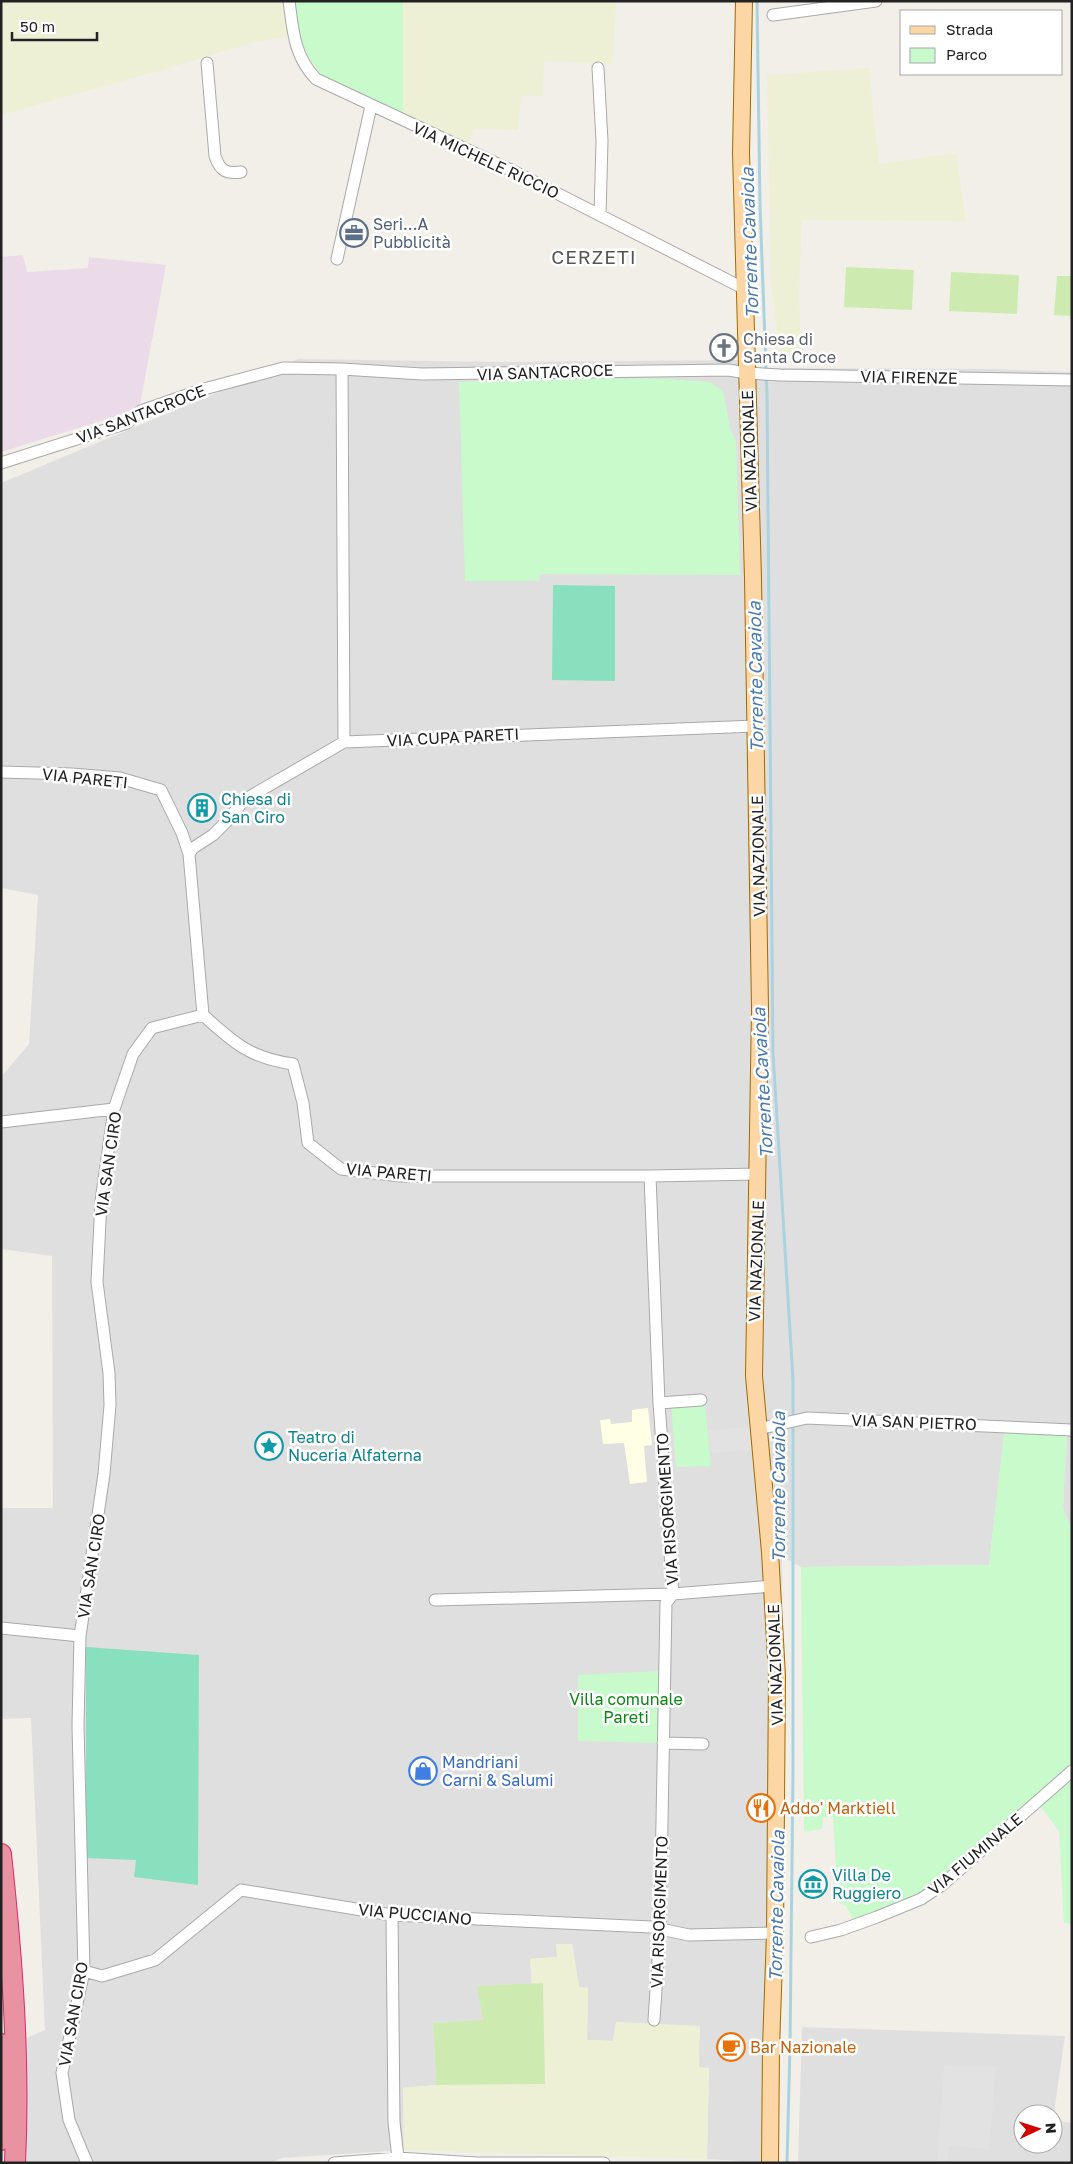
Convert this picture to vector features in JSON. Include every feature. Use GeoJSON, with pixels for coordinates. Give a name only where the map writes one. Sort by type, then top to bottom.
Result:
{"type":"FeatureCollection","features":[{"type":"Feature","properties":{"kind":"highway"},"geometry":{"type":"LineString","coordinates":[[1,1854],[15,1998],[17,2091],[15,2163]]}},
{"type":"Feature","properties":{"kind":"highway"},"geometry":{"type":"LineString","coordinates":[[1,2044],[1,2140]]}},
{"type":"Feature","properties":{"kind":"main road","name":"VIA NAZIONALE"},"geometry":{"type":"LineString","coordinates":[[744,1],[741,153],[744,288],[749,369],[760,1009],[754,1348],[758,1429],[772,1586],[777,1676],[775,1933],[771,2047],[770,2163]]}},
{"type":"Feature","properties":{"kind":"street","name":"VIA MICHELE RICCIO"},"geometry":{"type":"LineString","coordinates":[[289,1],[294,41],[308,71],[316,79],[517,173],[744,288]]}},
{"type":"Feature","properties":{"kind":"street"},"geometry":{"type":"LineString","coordinates":[[772,15],[876,1]]}},
{"type":"Feature","properties":{"kind":"street"},"geometry":{"type":"LineString","coordinates":[[207,63],[215,156],[219,167],[224,172],[241,172]]}},
{"type":"Feature","properties":{"kind":"street"},"geometry":{"type":"LineString","coordinates":[[598,68],[602,141],[600,215]]}},
{"type":"Feature","properties":{"kind":"street"},"geometry":{"type":"LineString","coordinates":[[337,259],[371,106]]}},
{"type":"Feature","properties":{"kind":"street","name":"VIA SANTACROCE"},"geometry":{"type":"LineString","coordinates":[[1,463],[127,423],[141,410],[204,389],[283,368],[430,374],[749,369]]}},
{"type":"Feature","properties":{"kind":"street"},"geometry":{"type":"LineString","coordinates":[[342,369],[344,742]]}},
{"type":"Feature","properties":{"kind":"street","name":"VIA FIRENZE"},"geometry":{"type":"LineString","coordinates":[[749,369],[780,375],[1072,380]]}},
{"type":"Feature","properties":{"kind":"street","name":"VIA CUPA PARETI"},"geometry":{"type":"LineString","coordinates":[[189,854],[194,848],[213,835],[244,800],[344,742],[756,726]]}},
{"type":"Feature","properties":{"kind":"street","name":"VIA PARETI"},"geometry":{"type":"LineString","coordinates":[[1,772],[72,774],[120,778],[161,790],[182,833],[189,854],[204,1015],[236,1044],[270,1061],[293,1064],[304,1103],[308,1143],[342,1169],[400,1176],[758,1174]]}},
{"type":"Feature","properties":{"kind":"street","name":"VIA SAN CIRO"},"geometry":{"type":"LineString","coordinates":[[87,2163],[69,2120],[62,2073],[84,1971],[78,1725],[80,1636],[103,1483],[110,1405],[109,1373],[97,1282],[101,1201],[114,1109],[133,1054],[152,1028],[204,1015]]}},
{"type":"Feature","properties":{"kind":"street"},"geometry":{"type":"LineString","coordinates":[[1,1122],[114,1109]]}},
{"type":"Feature","properties":{"kind":"street","name":"VIA RISORGIMENTO"},"geometry":{"type":"LineString","coordinates":[[650,1176],[659,1403],[673,1594],[666,1603],[660,1930],[654,2020]]}},
{"type":"Feature","properties":{"kind":"street"},"geometry":{"type":"LineString","coordinates":[[659,1403],[701,1400]]}},
{"type":"Feature","properties":{"kind":"street","name":"VIA SAN PIETRO"},"geometry":{"type":"LineString","coordinates":[[758,1429],[807,1418],[1072,1430]]}},
{"type":"Feature","properties":{"kind":"street"},"geometry":{"type":"LineString","coordinates":[[435,1600],[673,1594],[772,1586]]}},
{"type":"Feature","properties":{"kind":"street"},"geometry":{"type":"LineString","coordinates":[[1,1628],[80,1636]]}},
{"type":"Feature","properties":{"kind":"street"},"geometry":{"type":"LineString","coordinates":[[663,1743],[703,1744]]}},
{"type":"Feature","properties":{"kind":"street","name":"VIA FIUMINALE"},"geometry":{"type":"LineString","coordinates":[[811,1937],[842,1930],[921,1899],[942,1885],[1072,1771]]}},
{"type":"Feature","properties":{"kind":"street","name":"VIA PUCCIANO"},"geometry":{"type":"LineString","coordinates":[[84,1971],[102,1976],[155,1960],[241,1890],[392,1915],[651,1927],[689,1935],[775,1933]]}},
{"type":"Feature","properties":{"kind":"street"},"geometry":{"type":"LineString","coordinates":[[392,1915],[394,2122],[398,2158]]}},
{"type":"Feature","properties":{"kind":"street"},"geometry":{"type":"LineString","coordinates":[[334,2163],[398,2158],[476,2163],[604,2163]]}},
{"type":"Feature","properties":{"kind":"shaded area"},"geometry":{"type":"Polygon","coordinates":[[[1,1],[283,1],[288,37],[255,42],[1,115],[1,1]]]}},
{"type":"Feature","properties":{"kind":"shaded area"},"geometry":{"type":"Polygon","coordinates":[[[403,1],[616,1],[613,64],[544,61],[543,96],[521,96],[518,130],[474,129],[469,143],[403,113],[403,1]]]}},
{"type":"Feature","properties":{"kind":"shaded area"},"geometry":{"type":"Polygon","coordinates":[[[869,68],[879,164],[956,153],[966,221],[802,220],[799,293],[801,353],[780,352],[771,284],[767,75],[869,68]]]}},
{"type":"Feature","properties":{"kind":"shaded area"},"geometry":{"type":"Polygon","coordinates":[[[23,255],[27,272],[88,268],[89,257],[166,265],[140,404],[123,414],[1,452],[1,257],[23,255]]]}},
{"type":"Feature","properties":{"kind":"shaded area"},"geometry":{"type":"Polygon","coordinates":[[[298,359],[500,362],[748,360],[759,368],[992,369],[1072,372],[1072,1531],[1063,1508],[1067,1434],[1005,1427],[989,1565],[801,1567],[782,1557],[784,1866],[778,2163],[707,2159],[709,2068],[699,2068],[616,2022],[613,2041],[587,2040],[588,1988],[579,1987],[572,1944],[557,1957],[530,1959],[532,1984],[478,1986],[483,2021],[433,2023],[436,2085],[403,2088],[404,2150],[282,2158],[270,2163],[1,2163],[1,2049],[45,2030],[31,1718],[1,1719],[1,1508],[53,1508],[52,1256],[1,1249],[1,1077],[29,1044],[38,895],[1,888],[1,483],[298,359]]]}},
{"type":"Feature","properties":{"kind":"shaded area"},"geometry":{"type":"Polygon","coordinates":[[[648,1408],[652,1445],[644,1446],[647,1482],[630,1484],[624,1443],[603,1444],[600,1420],[610,1419],[611,1424],[632,1422],[632,1410],[648,1408]]]}},
{"type":"Feature","properties":{"kind":"shaded area"},"geometry":{"type":"Polygon","coordinates":[[[751,1427],[754,1450],[710,1453],[708,1430],[751,1427]]]}},
{"type":"Feature","properties":{"kind":"shaded area"},"geometry":{"type":"Polygon","coordinates":[[[556,1944],[572,1944],[579,1987],[588,1988],[587,2040],[613,2041],[616,2022],[700,2026],[699,2067],[709,2068],[707,2159],[404,2150],[403,2088],[436,2085],[545,2084],[542,1983],[532,1984],[530,1959],[557,1957],[556,1944]]]}},
{"type":"Feature","properties":{"kind":"shaded area"},"geometry":{"type":"Polygon","coordinates":[[[802,2027],[1065,2036],[1055,2104],[1013,2104],[1013,2154],[1063,2154],[1063,2122],[1072,2123],[1072,2163],[798,2163],[802,2027]]]}},
{"type":"Feature","properties":{"kind":"shaded area"},"geometry":{"type":"Polygon","coordinates":[[[944,2066],[996,2067],[989,2149],[949,2146],[948,2163],[937,2163],[944,2066]]]}},
{"type":"Feature","properties":{"kind":"green space"},"geometry":{"type":"Polygon","coordinates":[[[295,1],[403,1],[403,113],[326,78],[317,69],[306,52],[299,34],[295,1]]]}},
{"type":"Feature","properties":{"kind":"green space"},"geometry":{"type":"Polygon","coordinates":[[[846,267],[914,270],[912,310],[844,307],[846,267]]]}},
{"type":"Feature","properties":{"kind":"green space"},"geometry":{"type":"Polygon","coordinates":[[[951,272],[1019,275],[1017,314],[949,311],[951,272]]]}},
{"type":"Feature","properties":{"kind":"green space"},"geometry":{"type":"Polygon","coordinates":[[[1057,276],[1072,276],[1072,316],[1054,315],[1057,276]]]}},
{"type":"Feature","properties":{"kind":"green space"},"geometry":{"type":"Polygon","coordinates":[[[589,378],[668,379],[710,382],[723,391],[730,428],[736,441],[740,575],[540,574],[539,581],[465,581],[459,382],[589,378]]]}},
{"type":"Feature","properties":{"kind":"green space"},"geometry":{"type":"Polygon","coordinates":[[[553,585],[615,586],[615,681],[552,680],[553,585]]]}},
{"type":"Feature","properties":{"kind":"green space"},"geometry":{"type":"Polygon","coordinates":[[[671,1404],[705,1404],[711,1466],[676,1467],[671,1404]]]}},
{"type":"Feature","properties":{"kind":"green space"},"geometry":{"type":"Polygon","coordinates":[[[1005,1426],[1067,1433],[1063,1508],[1072,1531],[1072,1763],[934,1886],[854,1922],[846,1906],[838,1902],[833,1817],[823,1817],[822,1829],[804,1832],[801,1567],[989,1565],[1005,1426]]]}},
{"type":"Feature","properties":{"kind":"green space"},"geometry":{"type":"Polygon","coordinates":[[[86,1647],[199,1655],[198,1885],[134,1877],[136,1860],[86,1858],[86,1647]]]}},
{"type":"Feature","properties":{"kind":"green space","name":"Villa comunale Pareti"},"geometry":{"type":"Polygon","coordinates":[[[660,1671],[663,1743],[578,1741],[578,1675],[660,1671]]]}},
{"type":"Feature","properties":{"kind":"green space"},"geometry":{"type":"Polygon","coordinates":[[[1072,1778],[1072,1923],[1064,1923],[1059,1831],[1040,1806],[1072,1778]]]}},
{"type":"Feature","properties":{"kind":"green space"},"geometry":{"type":"Polygon","coordinates":[[[543,1983],[545,2084],[436,2085],[433,2023],[483,2020],[477,1986],[543,1983]]]}},
{"type":"Feature","properties":{"kind":"waterway","name":"Torrente Cavaiola"},"geometry":{"type":"LineString","coordinates":[[757,1],[760,205],[767,396],[773,1053],[793,1380],[793,1771],[787,2163]]}},
{"type":"Feature","properties":{"kind":"place","name":"Seri...A Pubblicità"},"geometry":{"type":"Point","coordinates":[354,233]}},
{"type":"Feature","properties":{"kind":"place","name":"Chiesa di Santa Croce"},"geometry":{"type":"Point","coordinates":[724,348]}},
{"type":"Feature","properties":{"kind":"place","name":"Chiesa di San Ciro"},"geometry":{"type":"Point","coordinates":[202,808]}},
{"type":"Feature","properties":{"kind":"place","name":"Teatro di Nuceria Alfaterna"},"geometry":{"type":"Point","coordinates":[269,1446]}},
{"type":"Feature","properties":{"kind":"place","name":"Mandriani Carni & Salumi"},"geometry":{"type":"Point","coordinates":[423,1771]}},
{"type":"Feature","properties":{"kind":"place","name":"Addo' Marktiell"},"geometry":{"type":"Point","coordinates":[761,1808]}},
{"type":"Feature","properties":{"kind":"place","name":"Villa De Ruggiero"},"geometry":{"type":"Point","coordinates":[813,1884]}},
{"type":"Feature","properties":{"kind":"place","name":"Bar Nazionale"},"geometry":{"type":"Point","coordinates":[731,2047]}},
{"type":"Feature","properties":{"kind":"district","name":"CERZETI"},"geometry":{"type":"Point","coordinates":[594,257]}}]}
